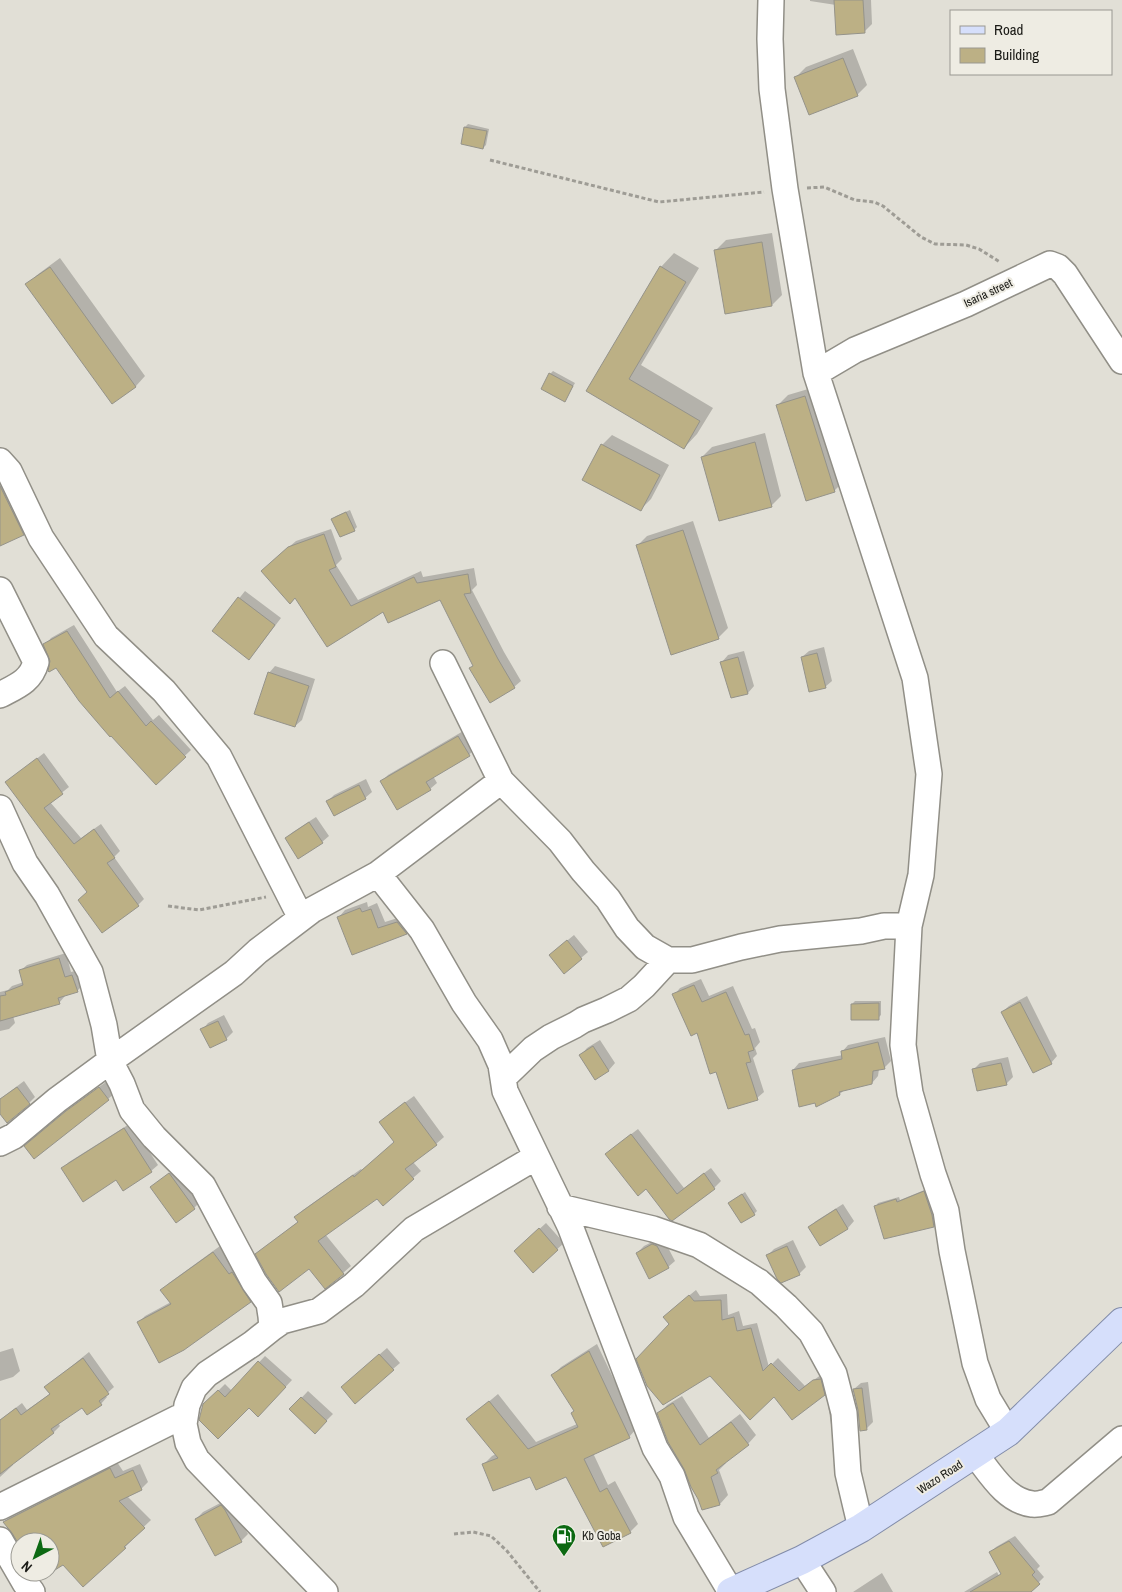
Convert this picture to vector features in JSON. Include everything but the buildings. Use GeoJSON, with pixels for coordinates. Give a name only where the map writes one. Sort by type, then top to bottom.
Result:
{"type":"FeatureCollection","features":[{"type":"Feature","properties":{"kind":"main road","name":"Wazo Road"},"geometry":{"type":"LineString","coordinates":[[731,1592],[802,1560],[861,1528],[1008,1432],[1122,1322]]}},
{"type":"Feature","properties":{"kind":"street"},"geometry":{"type":"LineString","coordinates":[[771,0],[772,89],[785,190],[816,373],[915,678],[929,774],[920,875],[909,926],[903,1045],[910,1093],[946,1211],[952,1251],[975,1363],[988,1399],[1008,1432]]}},
{"type":"Feature","properties":{"kind":"street","name":"Isaria street"},"geometry":{"type":"LineString","coordinates":[[816,373],[855,350],[966,304],[1050,264],[1058,267],[1073,286],[1122,361]]}},
{"type":"Feature","properties":{"kind":"street"},"geometry":{"type":"LineString","coordinates":[[0,462],[9,471],[41,538],[106,636],[164,691],[219,756],[301,918]]}},
{"type":"Feature","properties":{"kind":"street"},"geometry":{"type":"LineString","coordinates":[[0,590],[36,662],[33,672],[21,684],[0,695]]}},
{"type":"Feature","properties":{"kind":"street"},"geometry":{"type":"LineString","coordinates":[[443,663],[501,781],[560,840],[582,871],[608,899],[627,928],[646,947],[668,960],[692,960],[780,939],[860,931],[884,926],[909,926]]}},
{"type":"Feature","properties":{"kind":"street"},"geometry":{"type":"LineString","coordinates":[[0,1143],[14,1136],[110,1061],[234,973],[258,951],[312,910],[378,874],[501,781]]}},
{"type":"Feature","properties":{"kind":"street"},"geometry":{"type":"LineString","coordinates":[[0,808],[25,863],[47,895],[90,972],[104,1025],[110,1061],[122,1084],[132,1110],[154,1137],[204,1186],[254,1282],[268,1303],[272,1328]]}},
{"type":"Feature","properties":{"kind":"street"},"geometry":{"type":"LineString","coordinates":[[378,874],[422,930],[464,1003],[490,1040],[501,1065],[505,1091],[570,1226],[655,1448],[672,1476],[686,1517],[731,1592]]}},
{"type":"Feature","properties":{"kind":"street"},"geometry":{"type":"LineString","coordinates":[[503,1078],[533,1049],[551,1037],[582,1020],[629,999],[668,960]]}},
{"type":"Feature","properties":{"kind":"street"},"geometry":{"type":"LineString","coordinates":[[325,1592],[197,1460],[188,1443],[184,1424],[187,1405],[194,1388],[207,1374],[282,1321],[319,1311],[354,1284],[414,1229],[536,1157]]}},
{"type":"Feature","properties":{"kind":"street"},"geometry":{"type":"LineString","coordinates":[[560,1207],[653,1229],[699,1245],[759,1282],[811,1332],[834,1374],[844,1414],[848,1473],[861,1528]]}},
{"type":"Feature","properties":{"kind":"street"},"geometry":{"type":"LineString","coordinates":[[0,1507],[178,1418],[184,1424]]}},
{"type":"Feature","properties":{"kind":"street"},"geometry":{"type":"LineString","coordinates":[[975,1454],[1002,1488],[1019,1501],[1033,1504],[1048,1502],[1122,1439]]}},
{"type":"Feature","properties":{"kind":"street"},"geometry":{"type":"LineString","coordinates":[[0,1540],[32,1592]]}},
{"type":"Feature","properties":{"kind":"street"},"geometry":{"type":"LineString","coordinates":[[802,1560],[823,1592]]}},
{"type":"Feature","properties":{"kind":"path"},"geometry":{"type":"LineString","coordinates":[[490,160],[659,202],[824,187],[855,200],[874,202],[882,206],[920,237],[935,244],[966,245],[979,249],[1021,277]]}},
{"type":"Feature","properties":{"kind":"path"},"geometry":{"type":"LineString","coordinates":[[168,906],[199,910],[289,893]]}},
{"type":"Feature","properties":{"kind":"path"},"geometry":{"type":"LineString","coordinates":[[454,1534],[473,1532],[491,1536],[507,1551],[540,1592]]}},
{"type":"Feature","properties":{"kind":"place","name":"Kb Goba"},"geometry":{"type":"Point","coordinates":[564,1557]}}]}
